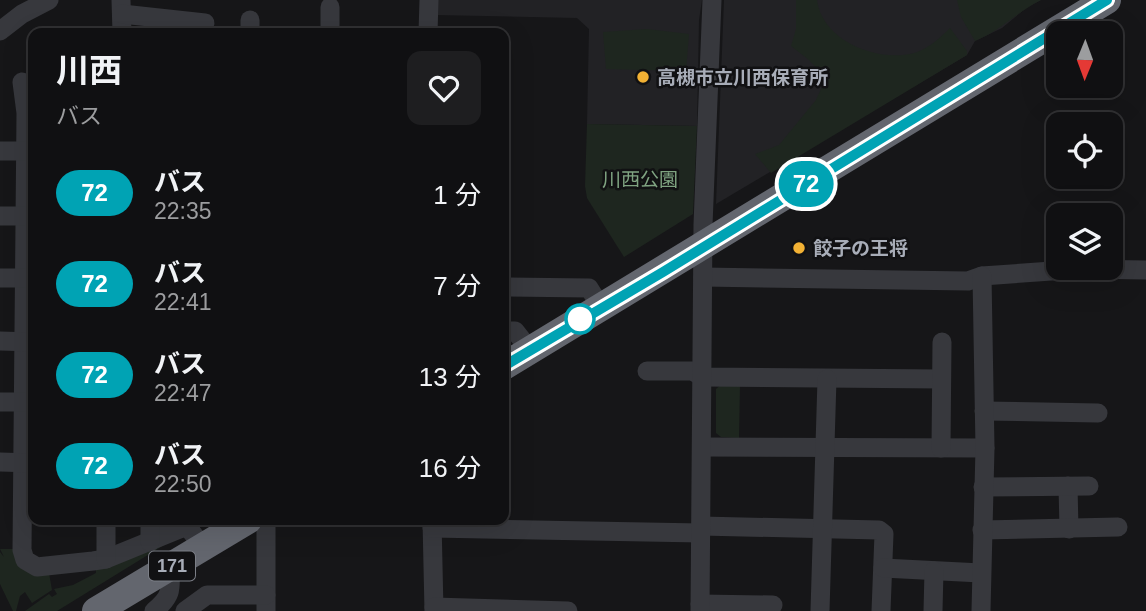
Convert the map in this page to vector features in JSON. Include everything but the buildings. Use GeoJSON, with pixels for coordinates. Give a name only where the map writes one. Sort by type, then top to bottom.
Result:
{"type":"FeatureCollection","features":[{"type":"Feature","properties":{"kind":"highway"},"geometry":{"type":"LineString","coordinates":[[509,363],[1107,0]]}},
{"type":"Feature","properties":{"kind":"highway","name":"171"},"geometry":{"type":"LineString","coordinates":[[96,611],[239,525]]}},
{"type":"Feature","properties":{"kind":"street"},"geometry":{"type":"LineString","coordinates":[[0,31],[17,7],[49,0]]}},
{"type":"Feature","properties":{"kind":"street"},"geometry":{"type":"LineString","coordinates":[[428,28],[429,0]]}},
{"type":"Feature","properties":{"kind":"street"},"geometry":{"type":"LineString","coordinates":[[712,0],[703,247],[700,607],[773,605]]}},
{"type":"Feature","properties":{"kind":"street"},"geometry":{"type":"LineString","coordinates":[[330,7],[330,28]]}},
{"type":"Feature","properties":{"kind":"street"},"geometry":{"type":"LineString","coordinates":[[122,16],[205,23]]}},
{"type":"Feature","properties":{"kind":"street"},"geometry":{"type":"LineString","coordinates":[[22,82],[28,126]]}},
{"type":"Feature","properties":{"kind":"street"},"geometry":{"type":"LineString","coordinates":[[0,152],[28,151]]}},
{"type":"Feature","properties":{"kind":"street"},"geometry":{"type":"LineString","coordinates":[[0,216],[28,216]]}},
{"type":"Feature","properties":{"kind":"street"},"geometry":{"type":"LineString","coordinates":[[703,277],[968,281],[982,276],[1080,269],[1146,270]]}},
{"type":"Feature","properties":{"kind":"street"},"geometry":{"type":"LineString","coordinates":[[981,611],[985,448],[982,276]]}},
{"type":"Feature","properties":{"kind":"street"},"geometry":{"type":"LineString","coordinates":[[0,278],[28,278]]}},
{"type":"Feature","properties":{"kind":"street"},"geometry":{"type":"LineString","coordinates":[[509,287],[589,288],[601,307]]}},
{"type":"Feature","properties":{"kind":"street"},"geometry":{"type":"LineString","coordinates":[[509,331],[515,331],[530,350]]}},
{"type":"Feature","properties":{"kind":"street"},"geometry":{"type":"LineString","coordinates":[[0,341],[28,342]]}},
{"type":"Feature","properties":{"kind":"street"},"geometry":{"type":"LineString","coordinates":[[941,448],[942,342]]}},
{"type":"Feature","properties":{"kind":"street"},"geometry":{"type":"LineString","coordinates":[[647,371],[692,371],[703,377],[941,379]]}},
{"type":"Feature","properties":{"kind":"street"},"geometry":{"type":"LineString","coordinates":[[820,611],[827,379]]}},
{"type":"Feature","properties":{"kind":"street"},"geometry":{"type":"LineString","coordinates":[[0,402],[28,402],[28,463],[22,550],[25,560],[37,567],[50,567],[106,559],[187,526],[202,547]]}},
{"type":"Feature","properties":{"kind":"street"},"geometry":{"type":"LineString","coordinates":[[984,411],[1098,413]]}},
{"type":"Feature","properties":{"kind":"street"},"geometry":{"type":"LineString","coordinates":[[702,447],[985,448]]}},
{"type":"Feature","properties":{"kind":"street"},"geometry":{"type":"LineString","coordinates":[[0,462],[28,463]]}},
{"type":"Feature","properties":{"kind":"street"},"geometry":{"type":"LineString","coordinates":[[1068,486],[1069,528]]}},
{"type":"Feature","properties":{"kind":"street"},"geometry":{"type":"LineString","coordinates":[[983,487],[1089,486]]}},
{"type":"Feature","properties":{"kind":"street"},"geometry":{"type":"LineString","coordinates":[[106,525],[106,559]]}},
{"type":"Feature","properties":{"kind":"street"},"geometry":{"type":"LineString","coordinates":[[150,525],[150,542]]}},
{"type":"Feature","properties":{"kind":"street"},"geometry":{"type":"LineString","coordinates":[[185,611],[207,595],[266,603],[266,525]]}},
{"type":"Feature","properties":{"kind":"street"},"geometry":{"type":"LineString","coordinates":[[432,525],[434,609],[568,611]]}},
{"type":"Feature","properties":{"kind":"street"},"geometry":{"type":"LineString","coordinates":[[477,525],[701,530],[880,530],[884,534],[881,611]]}},
{"type":"Feature","properties":{"kind":"street"},"geometry":{"type":"LineString","coordinates":[[982,530],[1118,527]]}},
{"type":"Feature","properties":{"kind":"street"},"geometry":{"type":"LineString","coordinates":[[154,611],[170,593],[170,567]]}},
{"type":"Feature","properties":{"kind":"street"},"geometry":{"type":"LineString","coordinates":[[883,569],[981,573]]}},
{"type":"Feature","properties":{"kind":"street"},"geometry":{"type":"LineString","coordinates":[[933,611],[934,571]]}},
{"type":"Feature","properties":{"kind":"shaded area","name":"高槻市立川西保育所"},"geometry":{"type":"Polygon","coordinates":[[[435,0],[702,0],[699,20],[697,126],[587,124],[589,29],[577,18],[435,15],[435,0]]]}},
{"type":"Feature","properties":{"kind":"shaded area"},"geometry":{"type":"Polygon","coordinates":[[[724,0],[1041,0],[1026,8],[1002,28],[975,41],[967,55],[716,204],[724,0]]]}},
{"type":"Feature","properties":{"kind":"green space"},"geometry":{"type":"Polygon","coordinates":[[[796,0],[817,0],[821,14],[839,37],[866,51],[910,54],[932,44],[950,28],[967,51],[967,55],[771,173],[755,154],[779,145],[816,100],[826,78],[791,46],[796,29],[796,0]]]}},
{"type":"Feature","properties":{"kind":"green space"},"geometry":{"type":"Polygon","coordinates":[[[957,0],[1041,0],[975,41],[961,17],[957,0]]]}},
{"type":"Feature","properties":{"kind":"green space"},"geometry":{"type":"Polygon","coordinates":[[[647,29],[689,34],[686,71],[606,69],[603,32],[647,29]]]}},
{"type":"Feature","properties":{"kind":"green space","name":"川西公園"},"geometry":{"type":"Polygon","coordinates":[[[587,124],[697,126],[693,214],[624,257],[587,198],[587,124]]]}},
{"type":"Feature","properties":{"kind":"green space"},"geometry":{"type":"Polygon","coordinates":[[[722,384],[740,385],[739,438],[721,437],[716,433],[716,389],[722,384]]]}},
{"type":"Feature","properties":{"kind":"green space"},"geometry":{"type":"Polygon","coordinates":[[[167,540],[169,542],[57,611],[25,611],[49,594],[52,597],[57,594],[54,589],[73,585],[96,573],[96,570],[167,540]]]}},
{"type":"Feature","properties":{"kind":"green space"},"geometry":{"type":"Polygon","coordinates":[[[0,549],[14,549],[49,573],[52,590],[32,603],[25,592],[20,596],[16,611],[13,611],[0,584],[0,552],[4,557],[0,549]]]}},
{"type":"Feature","properties":{"kind":"bus line","name":"72"},"geometry":{"type":"LineString","coordinates":[[509,363],[663,272],[1107,0]]}},
{"type":"Feature","properties":{"kind":"place","name":"高槻市立川西保育所"},"geometry":{"type":"Point","coordinates":[643,77]}},
{"type":"Feature","properties":{"kind":"place","name":"餃子の王将"},"geometry":{"type":"Point","coordinates":[799,248]}}]}
